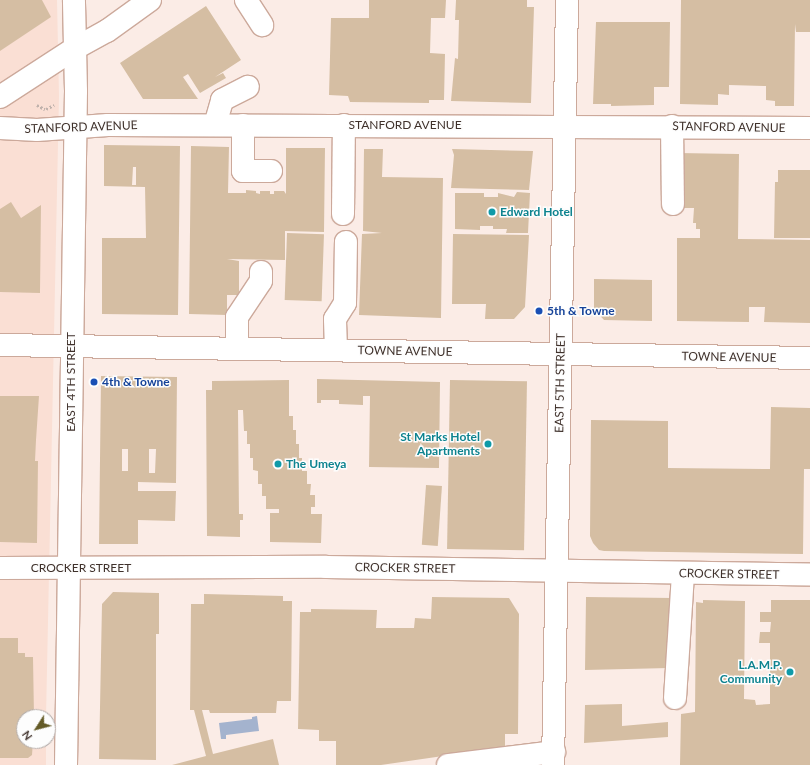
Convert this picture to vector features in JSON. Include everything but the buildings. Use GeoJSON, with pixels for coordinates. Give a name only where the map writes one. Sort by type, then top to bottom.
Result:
{"type":"FeatureCollection","features":[{"type":"Feature","properties":{"kind":"street","name":"EAST 4TH STREET"},"geometry":{"type":"LineString","coordinates":[[66,765],[72,344],[74,0]]}},
{"type":"Feature","properties":{"kind":"street"},"geometry":{"type":"LineString","coordinates":[[0,97],[74,49],[107,31],[150,0]]}},
{"type":"Feature","properties":{"kind":"street"},"geometry":{"type":"LineString","coordinates":[[246,0],[262,25]]}},
{"type":"Feature","properties":{"kind":"street","name":"EAST 5TH STREET"},"geometry":{"type":"LineString","coordinates":[[554,758],[567,0]]}},
{"type":"Feature","properties":{"kind":"street"},"geometry":{"type":"LineString","coordinates":[[215,125],[222,100],[248,87]]}},
{"type":"Feature","properties":{"kind":"street","name":"STANFORD AVENUE"},"geometry":{"type":"LineString","coordinates":[[0,128],[37,130],[108,125],[672,126],[810,128]]}},
{"type":"Feature","properties":{"kind":"street"},"geometry":{"type":"LineString","coordinates":[[243,125],[243,171],[271,171]]}},
{"type":"Feature","properties":{"kind":"street"},"geometry":{"type":"LineString","coordinates":[[343,214],[344,125]]}},
{"type":"Feature","properties":{"kind":"street"},"geometry":{"type":"LineString","coordinates":[[672,126],[673,204]]}},
{"type":"Feature","properties":{"kind":"street"},"geometry":{"type":"LineString","coordinates":[[336,349],[335,319],[345,303],[346,242]]}},
{"type":"Feature","properties":{"kind":"street"},"geometry":{"type":"LineString","coordinates":[[237,348],[237,317],[260,281],[261,272]]}},
{"type":"Feature","properties":{"kind":"street","name":"TOWNE AVENUE"},"geometry":{"type":"LineString","coordinates":[[0,345],[72,344],[810,358]]}},
{"type":"Feature","properties":{"kind":"street","name":"CROCKER STREET"},"geometry":{"type":"LineString","coordinates":[[0,568],[69,567],[557,571],[810,575]]}},
{"type":"Feature","properties":{"kind":"street"},"geometry":{"type":"LineString","coordinates":[[676,698],[683,573]]}},
{"type":"Feature","properties":{"kind":"street"},"geometry":{"type":"LineString","coordinates":[[448,765],[554,758]]}},
{"type":"Feature","properties":{"kind":"path"},"geometry":{"type":"LineString","coordinates":[[46,109],[54,105]]}},
{"type":"Feature","properties":{"kind":"shaded area"},"geometry":{"type":"Polygon","coordinates":[[[0,0],[57,0],[59,96],[46,709],[16,709],[16,749],[46,749],[46,765],[0,765],[0,0]]]}},
{"type":"Feature","properties":{"kind":"water"},"geometry":{"type":"Polygon","coordinates":[[[257,716],[259,731],[226,735],[226,739],[221,739],[219,723],[252,719],[252,717],[257,716]]]}},
{"type":"Feature","properties":{"kind":"place","name":"Edward Hotel"},"geometry":{"type":"Point","coordinates":[492,212]}},
{"type":"Feature","properties":{"kind":"place","name":"5th & Towne"},"geometry":{"type":"Point","coordinates":[539,311]}},
{"type":"Feature","properties":{"kind":"place","name":"4th & Towne"},"geometry":{"type":"Point","coordinates":[94,382]}},
{"type":"Feature","properties":{"kind":"place","name":"St Marks Hotel Apartments"},"geometry":{"type":"Point","coordinates":[488,444]}},
{"type":"Feature","properties":{"kind":"place","name":"The Umeya"},"geometry":{"type":"Point","coordinates":[278,464]}},
{"type":"Feature","properties":{"kind":"place","name":"L.A.M.P. Community"},"geometry":{"type":"Point","coordinates":[790,672]}}]}
